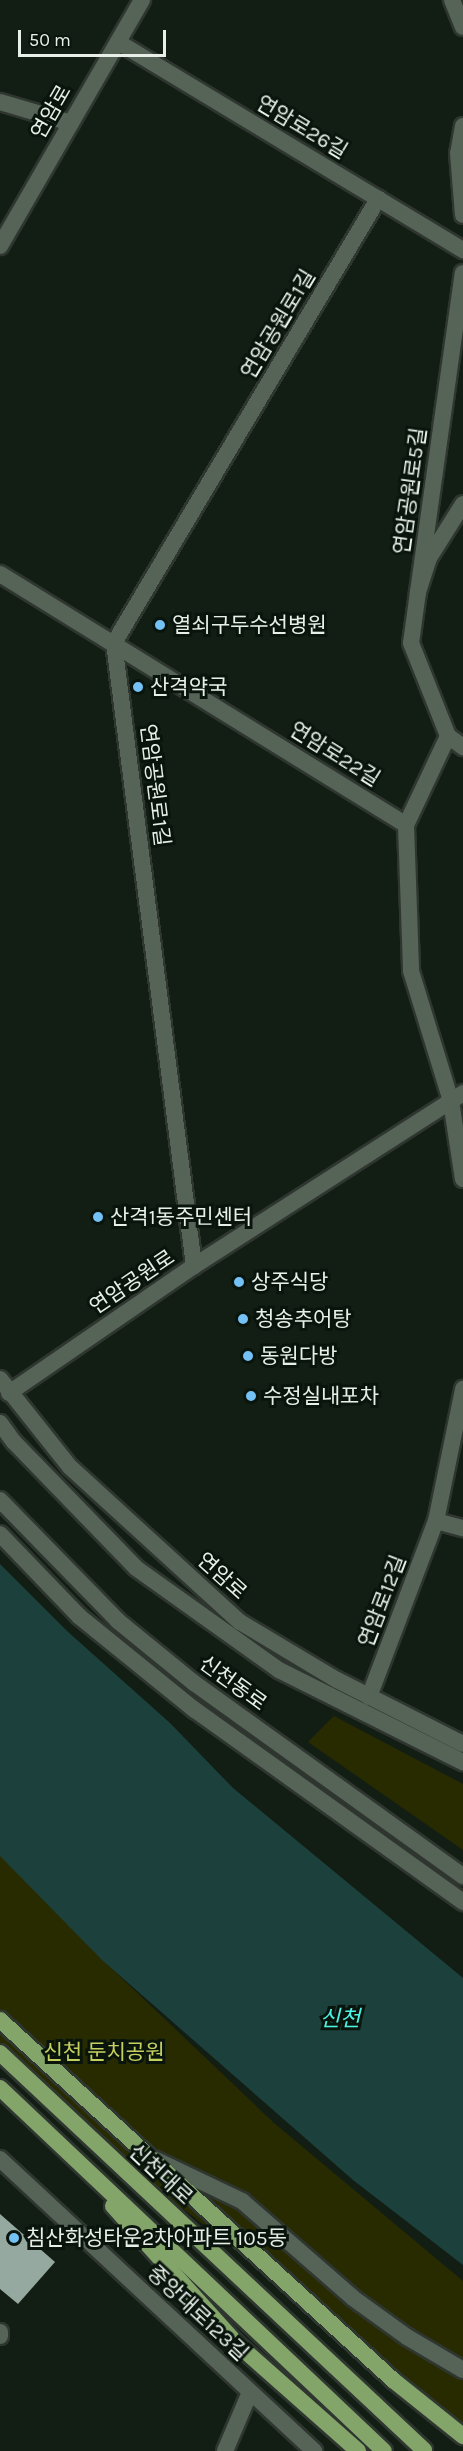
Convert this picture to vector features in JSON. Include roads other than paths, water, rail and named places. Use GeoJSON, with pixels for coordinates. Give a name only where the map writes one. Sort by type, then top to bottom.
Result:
{"type":"FeatureCollection","features":[{"type":"Feature","properties":{"kind":"highway"},"geometry":{"type":"LineString","coordinates":[[0,2020],[393,2380],[463,2436]]}},
{"type":"Feature","properties":{"kind":"highway","name":"신천대로"},"geometry":{"type":"LineString","coordinates":[[0,2053],[424,2450]]}},
{"type":"Feature","properties":{"kind":"highway"},"geometry":{"type":"LineString","coordinates":[[0,2088],[384,2451]]}},
{"type":"Feature","properties":{"kind":"highway"},"geometry":{"type":"LineString","coordinates":[[40,2125],[236,2343],[358,2451]]}},
{"type":"Feature","properties":{"kind":"street","name":"연암로"},"geometry":{"type":"LineString","coordinates":[[0,246],[142,0]]}},
{"type":"Feature","properties":{"kind":"street"},"geometry":{"type":"LineString","coordinates":[[452,0],[463,27]]}},
{"type":"Feature","properties":{"kind":"street","name":"연암로26길"},"geometry":{"type":"LineString","coordinates":[[118,42],[463,250]]}},
{"type":"Feature","properties":{"kind":"street"},"geometry":{"type":"LineString","coordinates":[[0,102],[71,123]]}},
{"type":"Feature","properties":{"kind":"street"},"geometry":{"type":"LineString","coordinates":[[463,126],[458,153],[463,215]]}},
{"type":"Feature","properties":{"kind":"street","name":"연암공원로1길"},"geometry":{"type":"LineString","coordinates":[[194,1266],[114,643],[378,199]]}},
{"type":"Feature","properties":{"kind":"street","name":"연암공원로5길"},"geometry":{"type":"LineString","coordinates":[[448,736],[411,643],[463,273]]}},
{"type":"Feature","properties":{"kind":"street","name":"연암공원로5길"},"geometry":{"type":"LineString","coordinates":[[418,592],[429,558],[463,504]]}},
{"type":"Feature","properties":{"kind":"street","name":"연암로22길"},"geometry":{"type":"LineString","coordinates":[[0,574],[406,825]]}},
{"type":"Feature","properties":{"kind":"street"},"geometry":{"type":"LineString","coordinates":[[463,747],[448,736],[406,825],[411,971],[457,1097],[463,1179]]}},
{"type":"Feature","properties":{"kind":"street","name":"연암공원로"},"geometry":{"type":"LineString","coordinates":[[4,1386],[457,1097]]}},
{"type":"Feature","properties":{"kind":"street","name":"연암로"},"geometry":{"type":"LineString","coordinates":[[4,1386],[70,1467],[240,1622],[369,1697],[463,1744]]}},
{"type":"Feature","properties":{"kind":"street","name":"연암로12길"},"geometry":{"type":"LineString","coordinates":[[369,1697],[436,1521],[463,1389]]}},
{"type":"Feature","properties":{"kind":"street","name":"연암로"},"geometry":{"type":"LineString","coordinates":[[0,1423],[14,1442],[136,1568],[279,1670],[463,1762]]}},
{"type":"Feature","properties":{"kind":"street","name":"신천동로"},"geometry":{"type":"LineString","coordinates":[[0,1500],[118,1621],[194,1683],[463,1876]]}},
{"type":"Feature","properties":{"kind":"street"},"geometry":{"type":"LineString","coordinates":[[436,1521],[463,1528]]}},
{"type":"Feature","properties":{"kind":"street","name":"신천동로"},"geometry":{"type":"LineString","coordinates":[[0,1534],[80,1617],[195,1710],[463,1902]]}},
{"type":"Feature","properties":{"kind":"street"},"geometry":{"type":"LineString","coordinates":[[152,2158],[242,2201],[353,2298],[406,2337],[463,2370]]}},
{"type":"Feature","properties":{"kind":"street","name":"중앙대로123길"},"geometry":{"type":"LineString","coordinates":[[0,2159],[314,2451]]}},
{"type":"Feature","properties":{"kind":"street"},"geometry":{"type":"LineString","coordinates":[[225,2451],[250,2392]]}},
{"type":"Feature","properties":{"kind":"water","name":"신천"},"geometry":{"type":"Polygon","coordinates":[[[0,1564],[67,1631],[170,1723],[233,1788],[463,1978],[463,2265],[353,2180],[102,1960],[0,1856],[0,1564]]]}},
{"type":"Feature","properties":{"kind":"place","name":"열쇠구두수선병원"},"geometry":{"type":"Point","coordinates":[160,625]}},
{"type":"Feature","properties":{"kind":"place","name":"산격약국"},"geometry":{"type":"Point","coordinates":[138,687]}},
{"type":"Feature","properties":{"kind":"place","name":"산격1동주민센터"},"geometry":{"type":"Point","coordinates":[98,1217]}},
{"type":"Feature","properties":{"kind":"place","name":"상주식당"},"geometry":{"type":"Point","coordinates":[239,1282]}},
{"type":"Feature","properties":{"kind":"place","name":"청송추어탕"},"geometry":{"type":"Point","coordinates":[243,1319]}},
{"type":"Feature","properties":{"kind":"place","name":"동원다방"},"geometry":{"type":"Point","coordinates":[248,1356]}},
{"type":"Feature","properties":{"kind":"place","name":"수정실내포차"},"geometry":{"type":"Point","coordinates":[251,1396]}},
{"type":"Feature","properties":{"kind":"place","name":"침산화성타운2차아파트 105동"},"geometry":{"type":"Point","coordinates":[14,2238]}},
{"type":"Feature","properties":{"kind":"park label","name":"신천 둔치공원"},"geometry":{"type":"Point","coordinates":[104,2052]}}]}
